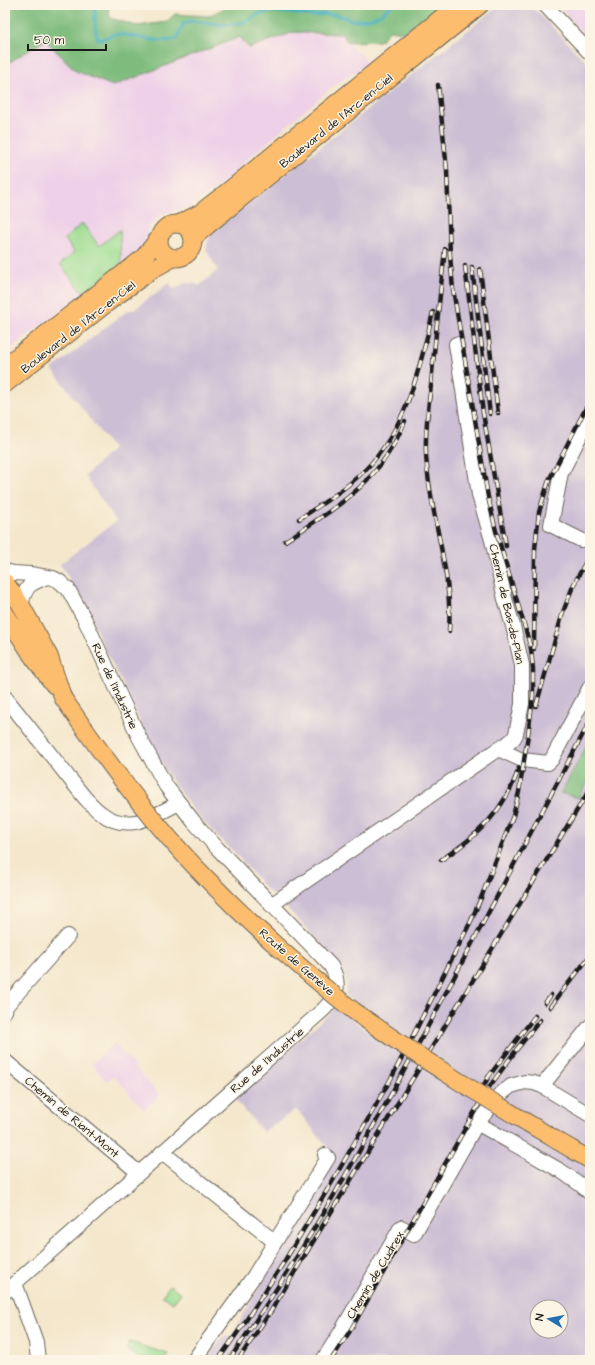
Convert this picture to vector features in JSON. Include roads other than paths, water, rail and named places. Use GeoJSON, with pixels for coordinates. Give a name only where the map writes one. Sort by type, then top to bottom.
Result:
{"type":"FeatureCollection","features":[{"type":"Feature","properties":{"kind":"main road","name":"Boulevard de l'Arc-en-Ciel"},"geometry":{"type":"LineString","coordinates":[[179,224],[200,213],[469,7]]}},
{"type":"Feature","properties":{"kind":"main road","name":"Boulevard de l'Arc-en-Ciel"},"geometry":{"type":"LineString","coordinates":[[194,238],[469,7]]}},
{"type":"Feature","properties":{"kind":"main road"},"geometry":{"type":"LineString","coordinates":[[172,224],[179,224],[188,228],[194,238],[193,245],[189,253],[181,258],[173,258],[167,255],[162,251],[159,245],[161,232],[172,224]]}},
{"type":"Feature","properties":{"kind":"main road","name":"Boulevard de l'Arc-en-Ciel"},"geometry":{"type":"LineString","coordinates":[[5,366],[143,258],[159,238]]}},
{"type":"Feature","properties":{"kind":"main road","name":"Boulevard de l'Arc-en-Ciel"},"geometry":{"type":"LineString","coordinates":[[5,384],[107,303],[152,270],[173,258]]}},
{"type":"Feature","properties":{"kind":"main road","name":"Route de Genève"},"geometry":{"type":"LineString","coordinates":[[5,582],[20,605],[48,656],[63,698]]}},
{"type":"Feature","properties":{"kind":"main road","name":"Route de Genève"},"geometry":{"type":"LineString","coordinates":[[6,615],[33,657],[122,780],[163,830],[204,876],[246,918],[310,975],[353,1010],[396,1040],[460,1081],[590,1160]]}},
{"type":"Feature","properties":{"kind":"street"},"geometry":{"type":"LineString","coordinates":[[545,5],[590,53]]}},
{"type":"Feature","properties":{"kind":"street","name":"Chemin de Bas-de-Plan"},"geometry":{"type":"LineString","coordinates":[[271,905],[514,739],[516,734],[522,704],[522,665],[492,540],[479,494],[456,344]]}},
{"type":"Feature","properties":{"kind":"street"},"geometry":{"type":"LineString","coordinates":[[581,540],[551,525],[561,473],[590,416]]}},
{"type":"Feature","properties":{"kind":"street","name":"Rue de l'Industrie"},"geometry":{"type":"LineString","coordinates":[[5,571],[47,577],[59,581],[68,589],[85,620],[145,749],[166,786],[218,849],[331,966],[336,975],[338,984],[336,993],[324,1010],[10,1287]]}},
{"type":"Feature","properties":{"kind":"street"},"geometry":{"type":"LineString","coordinates":[[20,605],[27,587],[35,581],[47,577]]}},
{"type":"Feature","properties":{"kind":"street"},"geometry":{"type":"LineString","coordinates":[[498,749],[522,760],[548,763],[552,759],[590,687]]}},
{"type":"Feature","properties":{"kind":"street"},"geometry":{"type":"LineString","coordinates":[[5,697],[85,798],[100,813],[119,822],[136,822],[144,820],[179,803]]}},
{"type":"Feature","properties":{"kind":"street"},"geometry":{"type":"LineString","coordinates":[[5,1011],[6,1006],[68,936]]}},
{"type":"Feature","properties":{"kind":"street"},"geometry":{"type":"LineString","coordinates":[[542,1086],[590,1026]]}},
{"type":"Feature","properties":{"kind":"street","name":"Chemin de Riant-Mont"},"geometry":{"type":"LineString","coordinates":[[5,1061],[139,1172]]}},
{"type":"Feature","properties":{"kind":"street","name":"Chemin de Cudrex"},"geometry":{"type":"LineString","coordinates":[[323,1360],[342,1332],[401,1227],[414,1234],[478,1122],[502,1093],[510,1086],[525,1082],[534,1083],[542,1086],[590,1115]]}},
{"type":"Feature","properties":{"kind":"street"},"geometry":{"type":"LineString","coordinates":[[478,1122],[561,1171],[590,1193]]}},
{"type":"Feature","properties":{"kind":"street"},"geometry":{"type":"LineString","coordinates":[[162,1152],[275,1242]]}},
{"type":"Feature","properties":{"kind":"street"},"geometry":{"type":"LineString","coordinates":[[194,1360],[254,1276],[328,1158],[325,1155]]}},
{"type":"Feature","properties":{"kind":"street"},"geometry":{"type":"LineString","coordinates":[[10,1287],[36,1342],[38,1360]]}},
{"type":"Feature","properties":{"kind":"waterway"},"geometry":{"type":"LineString","coordinates":[[95,5],[95,27],[96,36],[98,39],[113,34],[118,34],[162,41],[177,39],[183,24],[191,21],[226,25],[240,23],[247,21],[258,14],[275,11],[314,16],[323,14],[338,15],[354,21],[372,18],[381,14],[392,5]]}},
{"type":"Feature","properties":{"kind":"railway"},"geometry":{"type":"LineString","coordinates":[[218,1360],[284,1262],[335,1177],[393,1075],[471,921],[513,816],[519,792],[533,696],[531,649],[496,531],[488,497],[453,289],[450,255],[447,170],[438,85]]}},
{"type":"Feature","properties":{"kind":"railway"},"geometry":{"type":"LineString","coordinates":[[445,249],[426,428],[426,454],[431,499],[448,586],[449,631]]}},
{"type":"Feature","properties":{"kind":"railway"},"geometry":{"type":"LineString","coordinates":[[465,266],[483,413],[506,546]]}},
{"type":"Feature","properties":{"kind":"railway"},"geometry":{"type":"LineString","coordinates":[[472,267],[490,414]]}},
{"type":"Feature","properties":{"kind":"railway"},"geometry":{"type":"LineString","coordinates":[[480,269],[498,413]]}},
{"type":"Feature","properties":{"kind":"railway"},"geometry":{"type":"LineString","coordinates":[[299,519],[334,496],[358,477],[379,453],[392,435],[410,396],[423,354],[433,312]]}},
{"type":"Feature","properties":{"kind":"railway"},"geometry":{"type":"LineString","coordinates":[[534,649],[535,549],[539,512],[549,480],[590,400]]}},
{"type":"Feature","properties":{"kind":"railway"},"geometry":{"type":"LineString","coordinates":[[285,541],[323,516],[356,491],[383,461],[395,443],[405,421]]}},
{"type":"Feature","properties":{"kind":"railway"},"geometry":{"type":"LineString","coordinates":[[536,706],[563,612],[573,586],[590,554]]}},
{"type":"Feature","properties":{"kind":"railway"},"geometry":{"type":"LineString","coordinates":[[229,1360],[289,1269],[372,1129],[590,721]]}},
{"type":"Feature","properties":{"kind":"railway"},"geometry":{"type":"LineString","coordinates":[[441,860],[467,841],[489,821],[506,797],[519,768]]}},
{"type":"Feature","properties":{"kind":"railway"},"geometry":{"type":"LineString","coordinates":[[238,1360],[271,1311],[590,789]]}},
{"type":"Feature","properties":{"kind":"railway"},"geometry":{"type":"LineString","coordinates":[[550,1007],[590,956]]}},
{"type":"Feature","properties":{"kind":"railway"},"geometry":{"type":"LineString","coordinates":[[545,1003],[551,995]]}},
{"type":"Feature","properties":{"kind":"railway"},"geometry":{"type":"LineString","coordinates":[[478,1095],[489,1076],[535,1016]]}},
{"type":"Feature","properties":{"kind":"railway"},"geometry":{"type":"LineString","coordinates":[[331,1360],[350,1331],[487,1090],[540,1020]]}}]}
